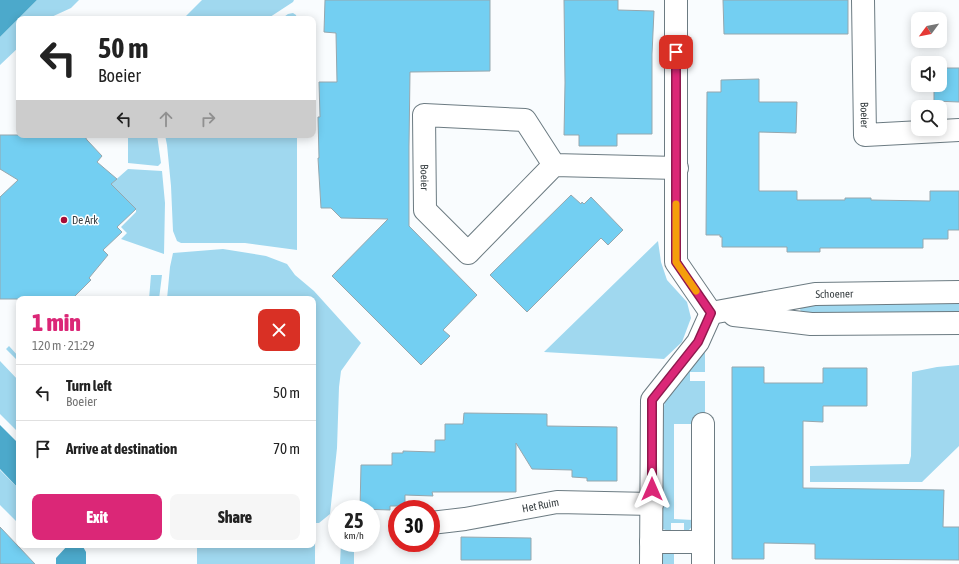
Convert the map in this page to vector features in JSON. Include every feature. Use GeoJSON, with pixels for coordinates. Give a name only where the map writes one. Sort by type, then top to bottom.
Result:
{"type":"FeatureCollection","features":[{"type":"Feature","properties":{"kind":"street"},"geometry":{"type":"LineString","coordinates":[[676,0],[676,262],[711,313],[811,324],[959,323]]}},
{"type":"Feature","properties":{"kind":"street","name":"Boeier"},"geometry":{"type":"LineString","coordinates":[[863,0],[865,135],[959,130]]}},
{"type":"Feature","properties":{"kind":"street","name":"Boeier"},"geometry":{"type":"LineString","coordinates":[[424,115],[526,120],[554,165],[468,253],[425,210],[424,115]]}},
{"type":"Feature","properties":{"kind":"street"},"geometry":{"type":"LineString","coordinates":[[554,165],[677,168]]}},
{"type":"Feature","properties":{"kind":"street","name":"Schoener"},"geometry":{"type":"LineString","coordinates":[[711,313],[815,294],[959,292]]}},
{"type":"Feature","properties":{"kind":"street"},"geometry":{"type":"LineString","coordinates":[[651,564],[652,400],[698,342],[711,313]]}},
{"type":"Feature","properties":{"kind":"street"},"geometry":{"type":"LineString","coordinates":[[703,424],[703,564]]}},
{"type":"Feature","properties":{"kind":"street","name":"Het Ruim"},"geometry":{"type":"LineString","coordinates":[[440,522],[465,519],[557,502],[652,504]]}},
{"type":"Feature","properties":{"kind":"street"},"geometry":{"type":"LineString","coordinates":[[651,542],[703,542]]}},
{"type":"Feature","properties":{"kind":"shaded area"},"geometry":{"type":"Polygon","coordinates":[[[0,0],[37,0],[21,16],[16,16],[16,21],[0,37],[0,0]]]}},
{"type":"Feature","properties":{"kind":"shaded area"},"geometry":{"type":"Polygon","coordinates":[[[37,0],[79,0],[71,8],[54,16],[21,16],[37,0]]]}},
{"type":"Feature","properties":{"kind":"shaded area"},"geometry":{"type":"Polygon","coordinates":[[[202,0],[294,0],[272,16],[186,16],[202,0]]]}},
{"type":"Feature","properties":{"kind":"shaded area"},"geometry":{"type":"Polygon","coordinates":[[[293,13],[296,16],[285,16],[293,13]]]}},
{"type":"Feature","properties":{"kind":"shaded area"},"geometry":{"type":"Polygon","coordinates":[[[16,21],[16,50],[0,65],[0,37],[16,21]]]}},
{"type":"Feature","properties":{"kind":"shaded area"},"geometry":{"type":"Polygon","coordinates":[[[128,138],[157,138],[161,163],[158,166],[128,163],[128,138]]]}},
{"type":"Feature","properties":{"kind":"shaded area"},"geometry":{"type":"Polygon","coordinates":[[[166,138],[297,138],[297,250],[245,243],[181,243],[177,241],[173,231],[166,138]]]}},
{"type":"Feature","properties":{"kind":"shaded area"},"geometry":{"type":"Polygon","coordinates":[[[128,169],[162,171],[165,203],[164,254],[121,239],[127,233],[121,227],[136,212],[136,209],[111,184],[128,169]]]}},
{"type":"Feature","properties":{"kind":"shaded area"},"geometry":{"type":"Polygon","coordinates":[[[658,241],[661,262],[667,280],[687,302],[691,318],[682,342],[664,359],[544,352],[658,241]]]}},
{"type":"Feature","properties":{"kind":"shaded area"},"geometry":{"type":"Polygon","coordinates":[[[223,249],[266,256],[287,264],[295,275],[314,291],[361,343],[341,371],[337,448],[331,500],[328,500],[328,516],[319,523],[316,523],[316,296],[167,296],[173,253],[223,249]]]}},
{"type":"Feature","properties":{"kind":"shaded area"},"geometry":{"type":"Polygon","coordinates":[[[151,275],[162,275],[159,296],[149,296],[151,275]]]}},
{"type":"Feature","properties":{"kind":"shaded area"},"geometry":{"type":"Polygon","coordinates":[[[959,302],[959,316],[808,316],[801,312],[800,309],[802,305],[959,302]]]}},
{"type":"Feature","properties":{"kind":"shaded area"},"geometry":{"type":"Polygon","coordinates":[[[9,346],[16,354],[16,359],[6,349],[9,346]]]}},
{"type":"Feature","properties":{"kind":"shaded area"},"geometry":{"type":"Polygon","coordinates":[[[705,352],[705,372],[690,372],[690,381],[705,381],[705,424],[674,424],[674,519],[693,520],[693,522],[690,529],[684,532],[684,523],[671,523],[671,532],[663,529],[663,414],[665,399],[671,388],[705,352]]]}},
{"type":"Feature","properties":{"kind":"shaded area"},"geometry":{"type":"Polygon","coordinates":[[[0,361],[16,378],[16,430],[0,414],[0,361]]]}},
{"type":"Feature","properties":{"kind":"shaded area"},"geometry":{"type":"Polygon","coordinates":[[[959,365],[959,446],[922,482],[810,482],[810,466],[909,464],[911,456],[912,372],[937,367],[959,365]]]}},
{"type":"Feature","properties":{"kind":"shaded area"},"geometry":{"type":"Polygon","coordinates":[[[0,425],[16,441],[16,486],[0,469],[0,425]]]}},
{"type":"Feature","properties":{"kind":"shaded area"},"geometry":{"type":"Polygon","coordinates":[[[0,470],[16,486],[16,521],[0,505],[0,470]]]}},
{"type":"Feature","properties":{"kind":"shaded area"},"geometry":{"type":"Polygon","coordinates":[[[65,548],[84,548],[86,552],[86,564],[56,564],[56,558],[65,548]]]}},
{"type":"Feature","properties":{"kind":"shaded area"},"geometry":{"type":"Polygon","coordinates":[[[197,548],[315,548],[315,564],[197,564],[197,548]]]}},
{"type":"Feature","properties":{"kind":"shaded area"},"geometry":{"type":"Polygon","coordinates":[[[341,552],[354,552],[354,564],[340,564],[341,552]]]}},
{"type":"Feature","properties":{"kind":"shaded area"},"geometry":{"type":"Polygon","coordinates":[[[662,552],[674,553],[674,564],[662,564],[662,552]]]}},
{"type":"Feature","properties":{"kind":"building"},"geometry":{"type":"Polygon","coordinates":[[[325,0],[490,0],[490,71],[410,72],[409,226],[477,295],[443,330],[450,336],[421,365],[332,276],[388,219],[341,218],[331,208],[321,208],[318,158],[318,117],[320,117],[319,82],[337,82],[336,33],[324,32],[325,0]]]}},
{"type":"Feature","properties":{"kind":"building"},"geometry":{"type":"Polygon","coordinates":[[[564,0],[618,0],[618,10],[654,11],[652,54],[652,134],[617,134],[617,146],[579,146],[579,135],[564,135],[564,0]]]}},
{"type":"Feature","properties":{"kind":"building"},"geometry":{"type":"Polygon","coordinates":[[[723,0],[848,0],[848,34],[724,34],[723,0]]]}},
{"type":"Feature","properties":{"kind":"building"},"geometry":{"type":"Polygon","coordinates":[[[947,68],[959,68],[959,102],[934,100],[934,92],[947,92],[947,68]]]}},
{"type":"Feature","properties":{"kind":"building"},"geometry":{"type":"Polygon","coordinates":[[[759,79],[759,102],[797,102],[796,133],[759,132],[759,191],[797,191],[797,200],[845,200],[845,198],[871,198],[871,200],[930,201],[930,191],[959,191],[959,230],[948,230],[948,239],[923,239],[923,248],[820,248],[820,252],[787,252],[787,247],[722,247],[722,237],[720,237],[720,235],[706,235],[707,92],[721,92],[721,80],[759,79]]]}},
{"type":"Feature","properties":{"kind":"building","name":"De Ark"},"geometry":{"type":"Polygon","coordinates":[[[0,135],[16,135],[16,138],[86,138],[102,156],[97,162],[117,179],[111,184],[136,209],[117,227],[122,232],[103,250],[108,255],[89,278],[91,280],[75,296],[16,296],[16,299],[0,299],[0,197],[18,180],[0,169],[0,135]]]}},
{"type":"Feature","properties":{"kind":"building"},"geometry":{"type":"Polygon","coordinates":[[[571,195],[581,204],[582,202],[584,204],[591,197],[623,230],[608,245],[601,238],[527,312],[490,275],[571,195]]]}},
{"type":"Feature","properties":{"kind":"building"},"geometry":{"type":"Polygon","coordinates":[[[732,367],[764,367],[764,383],[823,383],[823,368],[867,368],[867,406],[823,406],[823,422],[803,421],[803,488],[944,490],[943,527],[959,527],[959,560],[815,559],[815,544],[764,543],[764,559],[732,559],[732,367]]]}},
{"type":"Feature","properties":{"kind":"building"},"geometry":{"type":"Polygon","coordinates":[[[464,413],[547,414],[547,426],[617,427],[617,481],[587,481],[587,478],[572,477],[572,470],[532,469],[516,443],[516,492],[432,492],[433,496],[405,495],[405,500],[388,500],[388,510],[380,510],[380,500],[360,500],[361,465],[392,465],[392,453],[403,453],[403,451],[435,452],[435,440],[445,440],[445,424],[463,424],[464,413]]]}},
{"type":"Feature","properties":{"kind":"building"},"geometry":{"type":"Polygon","coordinates":[[[0,527],[16,544],[16,548],[20,548],[35,564],[0,564],[0,527]]]}},
{"type":"Feature","properties":{"kind":"building"},"geometry":{"type":"Polygon","coordinates":[[[461,537],[531,538],[531,560],[461,560],[461,537]]]}},
{"type":"Feature","properties":{"kind":"slow traffic"},"geometry":{"type":"LineString","coordinates":[[676,204],[676,262],[696,291]]}},
{"type":"Feature","properties":{"kind":"place","name":"De Ark"},"geometry":{"type":"Point","coordinates":[64,220]}},
{"type":"Feature","properties":{"kind":"route"},"geometry":{"type":"LineString","coordinates":[[652,489],[652,400],[698,342],[711,313],[676,262],[676,52]]}}]}
